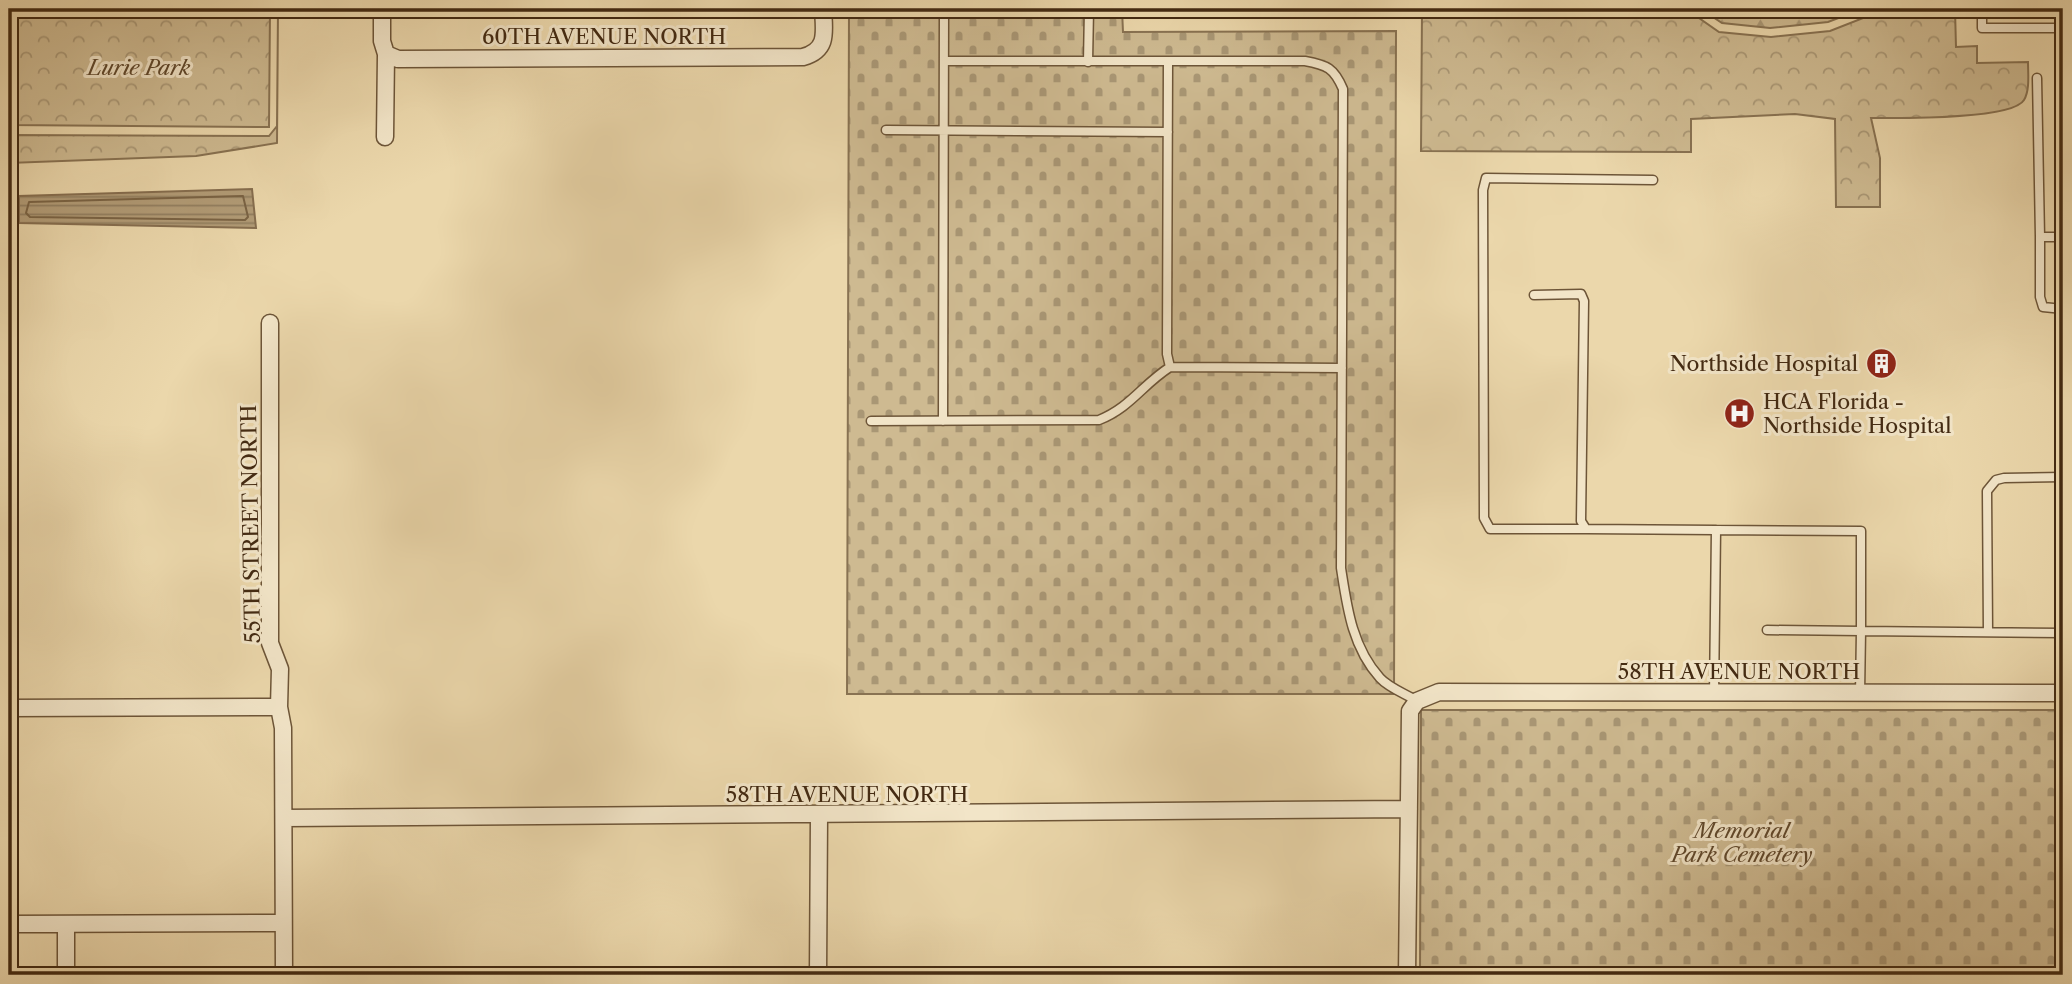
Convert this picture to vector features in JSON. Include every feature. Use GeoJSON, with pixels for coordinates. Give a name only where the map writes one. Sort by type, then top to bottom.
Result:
{"type":"FeatureCollection","features":[{"type":"Feature","properties":{"kind":"street"},"geometry":{"type":"LineString","coordinates":[[382,9],[382,41],[386,54],[385,136]]}},
{"type":"Feature","properties":{"kind":"street","name":"60TH AVENUE NORTH"},"geometry":{"type":"LineString","coordinates":[[386,54],[398,59],[803,57],[820,49],[824,43],[823,9]]}},
{"type":"Feature","properties":{"kind":"street","name":"55TH STREET NORTH"},"geometry":{"type":"LineString","coordinates":[[270,323],[270,643],[280,669],[279,707],[283,727],[284,975]]}},
{"type":"Feature","properties":{"kind":"street","name":"58TH AVENUE NORTH"},"geometry":{"type":"LineString","coordinates":[[1417,701],[1439,692],[1714,695],[2063,693]]}},
{"type":"Feature","properties":{"kind":"street"},"geometry":{"type":"LineString","coordinates":[[1407,975],[1410,711],[1417,701]]}},
{"type":"Feature","properties":{"kind":"street"},"geometry":{"type":"LineString","coordinates":[[9,708],[279,707]]}},
{"type":"Feature","properties":{"kind":"street","name":"58TH AVENUE NORTH"},"geometry":{"type":"LineString","coordinates":[[285,818],[1409,810]]}},
{"type":"Feature","properties":{"kind":"street"},"geometry":{"type":"LineString","coordinates":[[818,975],[819,816]]}},
{"type":"Feature","properties":{"kind":"street"},"geometry":{"type":"LineString","coordinates":[[9,923],[282,923]]}},
{"type":"Feature","properties":{"kind":"street"},"geometry":{"type":"LineString","coordinates":[[65,923],[65,975]]}},
{"type":"Feature","properties":{"kind":"lane"},"geometry":{"type":"LineString","coordinates":[[943,421],[944,9]]}},
{"type":"Feature","properties":{"kind":"lane"},"geometry":{"type":"LineString","coordinates":[[1088,9],[1088,62]]}},
{"type":"Feature","properties":{"kind":"lane"},"geometry":{"type":"LineString","coordinates":[[1982,9],[1982,28],[2063,28]]}},
{"type":"Feature","properties":{"kind":"lane"},"geometry":{"type":"LineString","coordinates":[[944,61],[1305,61],[1328,65],[1337,74],[1343,89],[1341,568],[1356,642],[1381,679],[1417,701]]}},
{"type":"Feature","properties":{"kind":"lane"},"geometry":{"type":"LineString","coordinates":[[1168,61],[1167,354],[1170,367]]}},
{"type":"Feature","properties":{"kind":"lane"},"geometry":{"type":"LineString","coordinates":[[2037,78],[2040,297],[2043,307],[2063,309]]}},
{"type":"Feature","properties":{"kind":"lane"},"geometry":{"type":"LineString","coordinates":[[886,130],[1168,132]]}},
{"type":"Feature","properties":{"kind":"lane"},"geometry":{"type":"LineString","coordinates":[[1653,180],[1486,178],[1483,190],[1484,518],[1490,529],[1861,531],[1860,694]]}},
{"type":"Feature","properties":{"kind":"lane"},"geometry":{"type":"LineString","coordinates":[[2040,237],[2063,237]]}},
{"type":"Feature","properties":{"kind":"lane"},"geometry":{"type":"LineString","coordinates":[[1534,295],[1581,294],[1584,301],[1581,521],[1586,528]]}},
{"type":"Feature","properties":{"kind":"lane"},"geometry":{"type":"LineString","coordinates":[[870,421],[1099,420],[1122,411],[1156,376],[1170,367],[1342,368]]}},
{"type":"Feature","properties":{"kind":"lane"},"geometry":{"type":"LineString","coordinates":[[1988,632],[1987,491],[1996,480],[2063,477]]}},
{"type":"Feature","properties":{"kind":"lane"},"geometry":{"type":"LineString","coordinates":[[1714,695],[1716,530]]}},
{"type":"Feature","properties":{"kind":"lane"},"geometry":{"type":"LineString","coordinates":[[1768,630],[2063,633]]}},
{"type":"Feature","properties":{"kind":"green space","name":"Lurie Park"},"geometry":{"type":"Polygon","coordinates":[[[9,9],[270,9],[269,127],[9,125],[9,9]]]}},
{"type":"Feature","properties":{"kind":"green space"},"geometry":{"type":"Polygon","coordinates":[[[278,9],[277,143],[196,156],[9,163],[9,135],[269,136],[277,126],[278,9]]]}},
{"type":"Feature","properties":{"kind":"green space"},"geometry":{"type":"Polygon","coordinates":[[[849,9],[1122,9],[1123,32],[1396,31],[1394,694],[847,694],[849,9]]]}},
{"type":"Feature","properties":{"kind":"green space"},"geometry":{"type":"Polygon","coordinates":[[[1422,9],[1686,9],[1719,32],[1771,37],[1830,31],[1886,9],[1955,9],[1956,47],[1977,46],[1977,63],[2028,62],[2028,87],[2024,100],[2015,107],[1999,111],[1928,118],[1871,118],[1880,158],[1880,207],[1836,207],[1835,119],[1795,114],[1691,119],[1691,152],[1421,151],[1422,9]]]}},
{"type":"Feature","properties":{"kind":"green space"},"geometry":{"type":"Polygon","coordinates":[[[1701,9],[1862,9],[1828,22],[1770,28],[1722,23],[1701,9]]]}},
{"type":"Feature","properties":{"kind":"green space","name":"Memorial Park Cemetery"},"geometry":{"type":"Polygon","coordinates":[[[1421,710],[2063,710],[2063,975],[1420,975],[1421,710]]]}},
{"type":"Feature","properties":{"kind":"water"},"geometry":{"type":"Polygon","coordinates":[[[252,189],[256,228],[19,223],[19,196],[252,189]]]}},
{"type":"Feature","properties":{"kind":"place","name":"Northside Hospital"},"geometry":{"type":"Point","coordinates":[1881,364]}},
{"type":"Feature","properties":{"kind":"place","name":"HCA Florida - Northside Hospital"},"geometry":{"type":"Point","coordinates":[1740,414]}}]}
